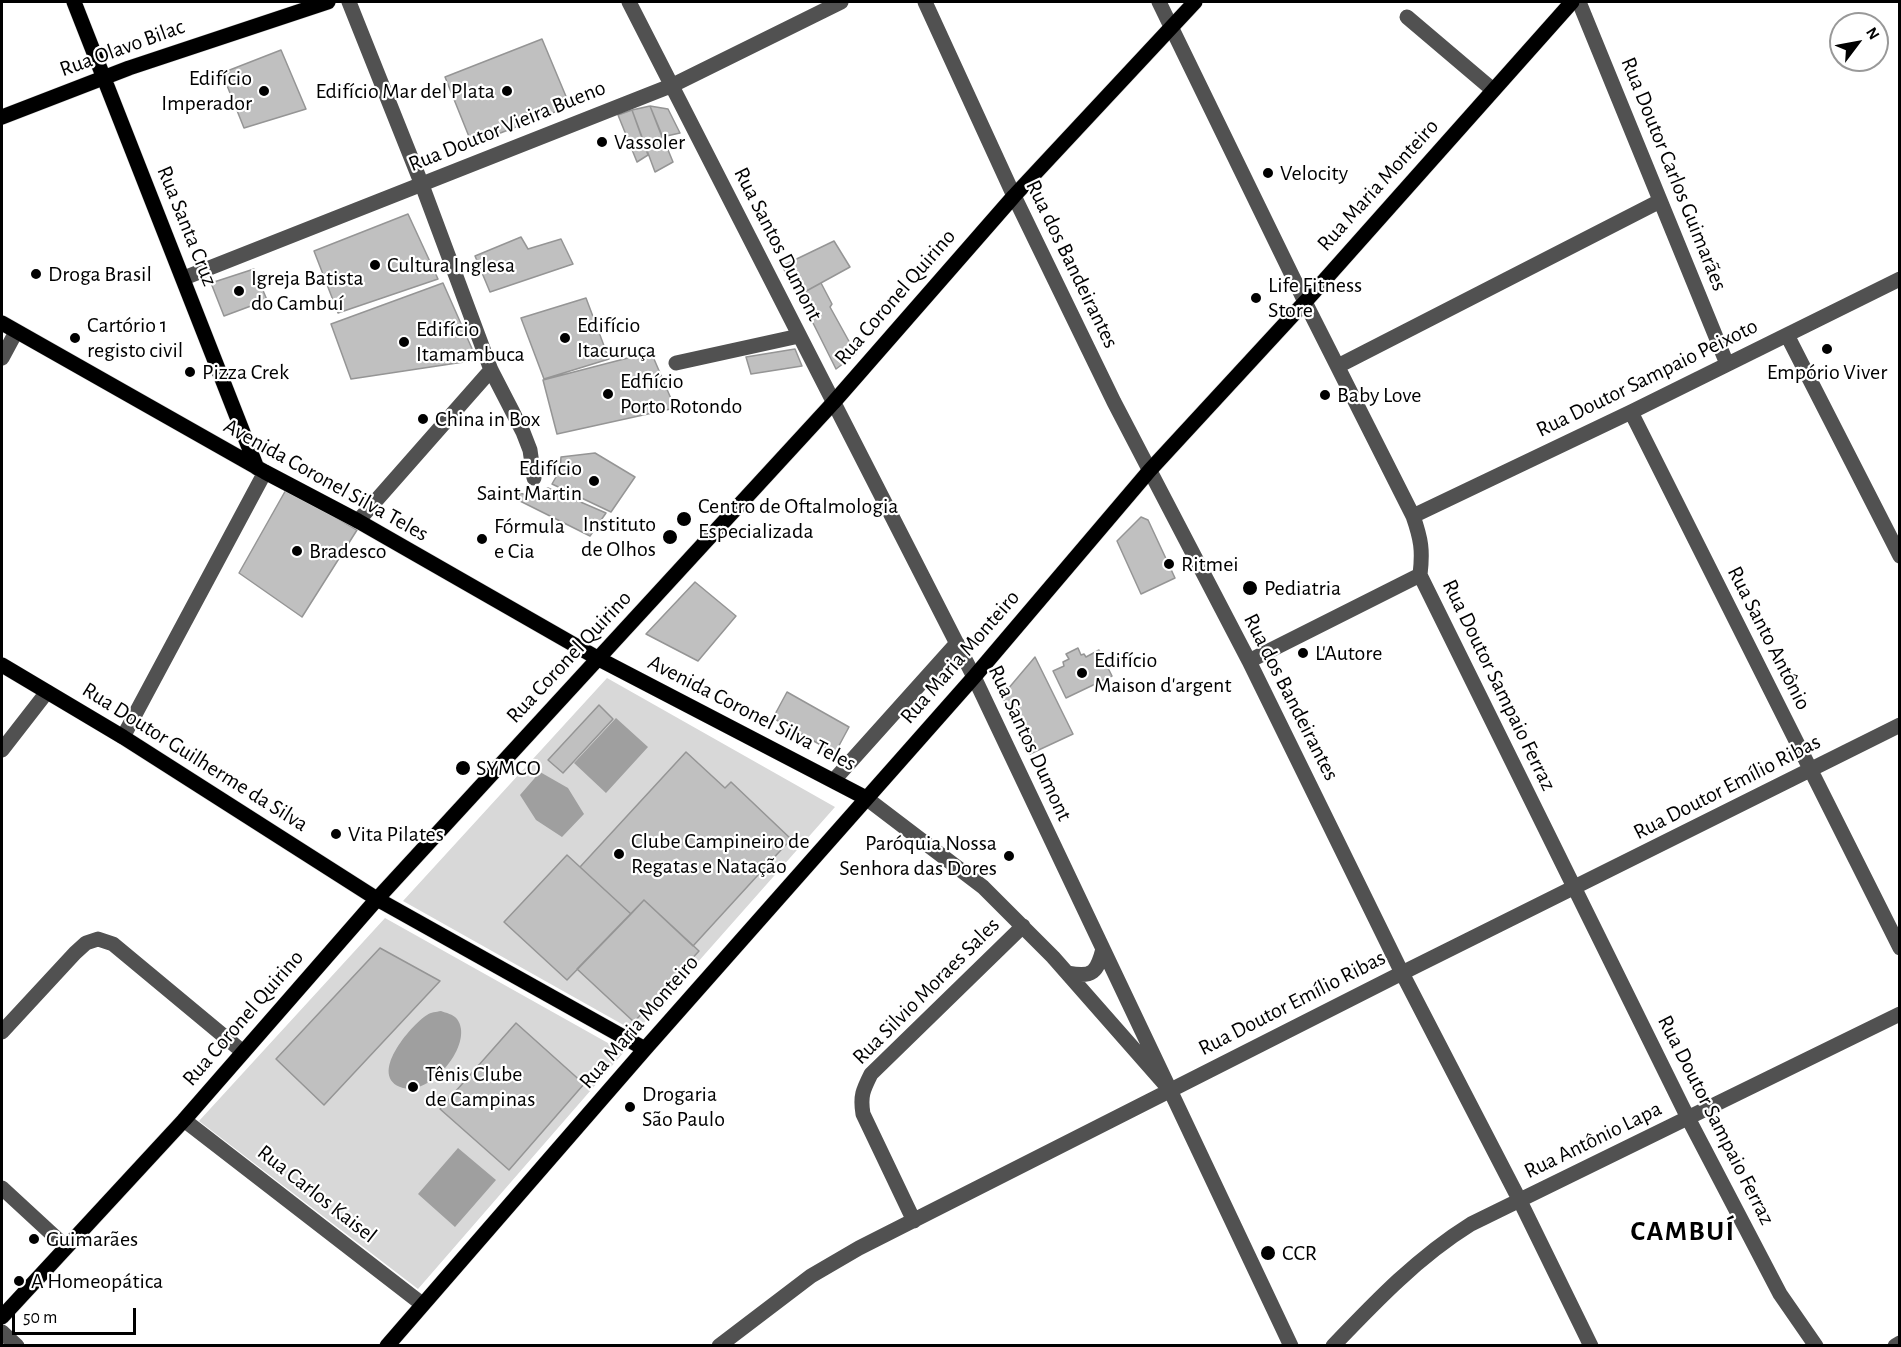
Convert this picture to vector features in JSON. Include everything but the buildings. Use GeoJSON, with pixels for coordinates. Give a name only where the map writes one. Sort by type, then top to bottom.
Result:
{"type":"FeatureCollection","features":[{"type":"Feature","properties":{"kind":"main road","name":"Rua Santa Cruz"},"geometry":{"type":"LineString","coordinates":[[74,2],[102,78],[261,470]]}},
{"type":"Feature","properties":{"kind":"main road","name":"Rua Olavo Bilac"},"geometry":{"type":"LineString","coordinates":[[2,117],[102,78],[328,2]]}},
{"type":"Feature","properties":{"kind":"main road","name":"Rua Coronel Quirino"},"geometry":{"type":"LineString","coordinates":[[2,1317],[184,1120],[377,899],[833,403],[1014,196],[1195,2]]}},
{"type":"Feature","properties":{"kind":"main road","name":"Rua Maria Monteiro"},"geometry":{"type":"LineString","coordinates":[[387,1346],[645,1049],[974,677],[1150,470],[1305,302],[1572,2]]}},
{"type":"Feature","properties":{"kind":"main road","name":"Avenida Coronel Silva Teles"},"geometry":{"type":"LineString","coordinates":[[2,323],[261,470],[358,521],[598,659],[866,798]]}},
{"type":"Feature","properties":{"kind":"main road","name":"Rua Doutor Guilherme da Silva"},"geometry":{"type":"LineString","coordinates":[[2,665],[123,736],[377,899],[645,1049]]}},
{"type":"Feature","properties":{"kind":"street"},"geometry":{"type":"LineString","coordinates":[[349,2],[422,185],[491,370],[530,450],[534,478]]}},
{"type":"Feature","properties":{"kind":"street","name":"Rua Santos Dumont"},"geometry":{"type":"LineString","coordinates":[[629,2],[974,677],[1170,1090]]}},
{"type":"Feature","properties":{"kind":"street","name":"Rua Doutor Vieira Bueno"},"geometry":{"type":"LineString","coordinates":[[184,278],[673,85],[841,2]]}},
{"type":"Feature","properties":{"kind":"street","name":"Rua dos Bandeirantes"},"geometry":{"type":"LineString","coordinates":[[925,2],[1014,196],[1591,1346]]}},
{"type":"Feature","properties":{"kind":"street","name":"Rua Doutor Sampaio Ferraz"},"geometry":{"type":"LineString","coordinates":[[1159,2],[1305,302],[1413,516],[1421,538],[1423,554],[1419,575],[1688,1118],[1780,1294],[1816,1346]]}},
{"type":"Feature","properties":{"kind":"street","name":"Rua Doutor Carlos Guimarães"},"geometry":{"type":"LineString","coordinates":[[1579,2],[1727,364]]}},
{"type":"Feature","properties":{"kind":"street"},"geometry":{"type":"LineString","coordinates":[[1407,17],[1493,90]]}},
{"type":"Feature","properties":{"kind":"street"},"geometry":{"type":"LineString","coordinates":[[1338,366],[1660,201]]}},
{"type":"Feature","properties":{"kind":"street","name":"Rua Doutor Sampaio Peixoto"},"geometry":{"type":"LineString","coordinates":[[1413,516],[1631,412],[1899,279]]}},
{"type":"Feature","properties":{"kind":"street"},"geometry":{"type":"LineString","coordinates":[[2,358],[16,333]]}},
{"type":"Feature","properties":{"kind":"street"},"geometry":{"type":"LineString","coordinates":[[1786,335],[1899,556]]}},
{"type":"Feature","properties":{"kind":"street"},"geometry":{"type":"LineString","coordinates":[[676,363],[799,336]]}},
{"type":"Feature","properties":{"kind":"street"},"geometry":{"type":"LineString","coordinates":[[358,521],[491,370]]}},
{"type":"Feature","properties":{"kind":"street","name":"Rua Santo Antônio"},"geometry":{"type":"LineString","coordinates":[[1631,412],[1899,948]]}},
{"type":"Feature","properties":{"kind":"street"},"geometry":{"type":"LineString","coordinates":[[123,736],[261,470]]}},
{"type":"Feature","properties":{"kind":"street"},"geometry":{"type":"LineString","coordinates":[[1249,661],[1419,575]]}},
{"type":"Feature","properties":{"kind":"street"},"geometry":{"type":"LineString","coordinates":[[834,780],[957,643]]}},
{"type":"Feature","properties":{"kind":"street"},"geometry":{"type":"LineString","coordinates":[[2,750],[47,692]]}},
{"type":"Feature","properties":{"kind":"street","name":"Rua Doutor Emílio Ribas"},"geometry":{"type":"LineString","coordinates":[[719,1346],[811,1276],[860,1248],[1899,724]]}},
{"type":"Feature","properties":{"kind":"street","name":"Avenida Coronel Silva Teles"},"geometry":{"type":"LineString","coordinates":[[866,798],[982,887],[1068,974],[1170,1090],[1291,1346]]}},
{"type":"Feature","properties":{"kind":"street","name":"Rua Silvio Moraes Sales"},"geometry":{"type":"LineString","coordinates":[[914,1221],[863,1114],[861,1099],[865,1086],[871,1074],[1023,927]]}},
{"type":"Feature","properties":{"kind":"street"},"geometry":{"type":"LineString","coordinates":[[2,1032],[75,953],[86,943],[98,939],[113,944],[243,1052]]}},
{"type":"Feature","properties":{"kind":"street"},"geometry":{"type":"LineString","coordinates":[[1068,974],[1084,976],[1091,973],[1100,960],[1103,949]]}},
{"type":"Feature","properties":{"kind":"street","name":"Rua Antônio Lapa"},"geometry":{"type":"LineString","coordinates":[[1333,1346],[1415,1264],[1444,1241],[1471,1224],[1899,1014]]}},
{"type":"Feature","properties":{"kind":"street","name":"Rua Carlos Kaisel"},"geometry":{"type":"LineString","coordinates":[[184,1120],[422,1304]]}},
{"type":"Feature","properties":{"kind":"street"},"geometry":{"type":"LineString","coordinates":[[2,1188],[66,1247]]}},
{"type":"Feature","properties":{"kind":"street"},"geometry":{"type":"LineString","coordinates":[[2,1332],[17,1346]]}},
{"type":"Feature","properties":{"kind":"street"},"geometry":{"type":"LineString","coordinates":[[1895,1346],[1899,1343]]}},
{"type":"Feature","properties":{"kind":"shaded area","name":"Clube Campineiro de Regatas e Natação"},"geometry":{"type":"Polygon","coordinates":[[[607,678],[835,807],[636,1032],[403,901],[607,678]]]}},
{"type":"Feature","properties":{"kind":"shaded area"},"geometry":{"type":"Polygon","coordinates":[[[616,718],[648,747],[606,793],[574,763],[616,718]]]}},
{"type":"Feature","properties":{"kind":"shaded area"},"geometry":{"type":"Polygon","coordinates":[[[540,772],[568,788],[584,814],[562,837],[536,820],[520,795],[540,772]]]}},
{"type":"Feature","properties":{"kind":"shaded area","name":"Tênis Clube de Campinas"},"geometry":{"type":"Polygon","coordinates":[[[385,918],[624,1052],[418,1289],[199,1121],[385,918]]]}},
{"type":"Feature","properties":{"kind":"shaded area"},"geometry":{"type":"Polygon","coordinates":[[[441,1011],[455,1017],[461,1029],[460,1041],[455,1053],[447,1066],[426,1084],[414,1088],[403,1088],[393,1082],[389,1073],[395,1051],[420,1021],[427,1015],[441,1011]]]}},
{"type":"Feature","properties":{"kind":"shaded area"},"geometry":{"type":"Polygon","coordinates":[[[458,1148],[496,1180],[455,1227],[418,1194],[458,1148]]]}},
{"type":"Feature","properties":{"kind":"place","name":"Edifício Imperador"},"geometry":{"type":"Point","coordinates":[264,91]}},
{"type":"Feature","properties":{"kind":"place","name":"Edifício Mar del Plata"},"geometry":{"type":"Point","coordinates":[507,91]}},
{"type":"Feature","properties":{"kind":"place","name":"Vassoler"},"geometry":{"type":"Point","coordinates":[602,142]}},
{"type":"Feature","properties":{"kind":"place","name":"Velocity"},"geometry":{"type":"Point","coordinates":[1268,173]}},
{"type":"Feature","properties":{"kind":"place","name":"Cultura Inglesa"},"geometry":{"type":"Point","coordinates":[375,265]}},
{"type":"Feature","properties":{"kind":"place","name":"Droga Brasil"},"geometry":{"type":"Point","coordinates":[36,274]}},
{"type":"Feature","properties":{"kind":"place","name":"Igreja Batista do Cambuí"},"geometry":{"type":"Point","coordinates":[239,291]}},
{"type":"Feature","properties":{"kind":"place","name":"Life Fitness Store"},"geometry":{"type":"Point","coordinates":[1256,298]}},
{"type":"Feature","properties":{"kind":"place","name":"Cartório 1 registo civil"},"geometry":{"type":"Point","coordinates":[75,338]}},
{"type":"Feature","properties":{"kind":"place","name":"Edifício Itacuruça"},"geometry":{"type":"Point","coordinates":[565,338]}},
{"type":"Feature","properties":{"kind":"place","name":"Edifício Itamambuca"},"geometry":{"type":"Point","coordinates":[404,342]}},
{"type":"Feature","properties":{"kind":"place","name":"Empório Viver"},"geometry":{"type":"Point","coordinates":[1827,349]}},
{"type":"Feature","properties":{"kind":"place","name":"Pizza Crek"},"geometry":{"type":"Point","coordinates":[190,372]}},
{"type":"Feature","properties":{"kind":"place","name":"Edfiício Porto Rotondo"},"geometry":{"type":"Point","coordinates":[608,394]}},
{"type":"Feature","properties":{"kind":"place","name":"Baby Love"},"geometry":{"type":"Point","coordinates":[1325,395]}},
{"type":"Feature","properties":{"kind":"place","name":"China in Box"},"geometry":{"type":"Point","coordinates":[423,419]}},
{"type":"Feature","properties":{"kind":"place","name":"Edifício Saint Martin"},"geometry":{"type":"Point","coordinates":[594,481]}},
{"type":"Feature","properties":{"kind":"place","name":"Centro de Oftalmologia Especializada"},"geometry":{"type":"Point","coordinates":[684,519]}},
{"type":"Feature","properties":{"kind":"place","name":"Instituto de Olhos"},"geometry":{"type":"Point","coordinates":[670,537]}},
{"type":"Feature","properties":{"kind":"place","name":"Fórmula e Cia"},"geometry":{"type":"Point","coordinates":[482,539]}},
{"type":"Feature","properties":{"kind":"place","name":"Bradesco"},"geometry":{"type":"Point","coordinates":[297,551]}},
{"type":"Feature","properties":{"kind":"place","name":"Ritmei"},"geometry":{"type":"Point","coordinates":[1169,564]}},
{"type":"Feature","properties":{"kind":"place","name":"Pediatria"},"geometry":{"type":"Point","coordinates":[1250,588]}},
{"type":"Feature","properties":{"kind":"place","name":"L'Autore"},"geometry":{"type":"Point","coordinates":[1303,653]}},
{"type":"Feature","properties":{"kind":"place","name":"Edifício Maison d'argent"},"geometry":{"type":"Point","coordinates":[1082,673]}},
{"type":"Feature","properties":{"kind":"place","name":"SYMCO"},"geometry":{"type":"Point","coordinates":[463,768]}},
{"type":"Feature","properties":{"kind":"place","name":"Vita Pilates"},"geometry":{"type":"Point","coordinates":[336,834]}},
{"type":"Feature","properties":{"kind":"place","name":"Clube Campineiro de Regatas e Natação"},"geometry":{"type":"Point","coordinates":[619,854]}},
{"type":"Feature","properties":{"kind":"place","name":"Paróquia Nossa Senhora das Dores"},"geometry":{"type":"Point","coordinates":[1009,856]}},
{"type":"Feature","properties":{"kind":"place","name":"Tênis Clube de Campinas"},"geometry":{"type":"Point","coordinates":[413,1087]}},
{"type":"Feature","properties":{"kind":"place","name":"Drogaria São Paulo"},"geometry":{"type":"Point","coordinates":[630,1107]}},
{"type":"Feature","properties":{"kind":"place","name":"Guimarães"},"geometry":{"type":"Point","coordinates":[34,1239]}},
{"type":"Feature","properties":{"kind":"place","name":"CCR"},"geometry":{"type":"Point","coordinates":[1268,1253]}},
{"type":"Feature","properties":{"kind":"place","name":"A Homeopática"},"geometry":{"type":"Point","coordinates":[19,1281]}},
{"type":"Feature","properties":{"kind":"district","name":"CAMBUÍ"},"geometry":{"type":"Point","coordinates":[1683,1232]}}]}
